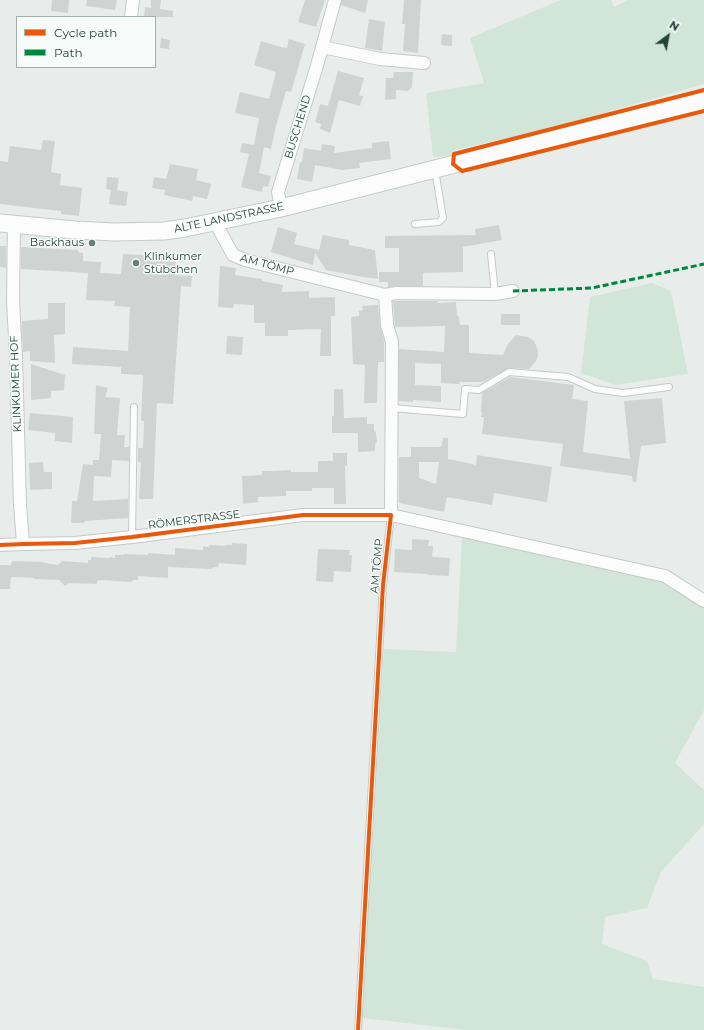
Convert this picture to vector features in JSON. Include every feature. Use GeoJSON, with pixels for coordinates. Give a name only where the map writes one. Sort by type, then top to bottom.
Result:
{"type":"FeatureCollection","features":[{"type":"Feature","properties":{"kind":"main road","name":"ALTE LANDSTRASSE"},"geometry":{"type":"LineString","coordinates":[[7,223],[75,230],[115,232],[164,231],[178,229],[281,208],[704,101]]}},
{"type":"Feature","properties":{"kind":"street"},"geometry":{"type":"LineString","coordinates":[[131,16],[133,0]]}},
{"type":"Feature","properties":{"kind":"street","name":"BUSCHEND"},"geometry":{"type":"LineString","coordinates":[[281,208],[278,192],[336,0]]}},
{"type":"Feature","properties":{"kind":"street"},"geometry":{"type":"LineString","coordinates":[[322,48],[380,59],[424,63]]}},
{"type":"Feature","properties":{"kind":"street","name":"AM TÖMP"},"geometry":{"type":"LineString","coordinates":[[215,222],[233,255],[245,260],[385,295],[396,293],[495,294],[513,291]]}},
{"type":"Feature","properties":{"kind":"street","name":"KLINKUMER HOF"},"geometry":{"type":"LineString","coordinates":[[7,223],[16,357],[20,504],[23,544]]}},
{"type":"Feature","properties":{"kind":"street","name":"AM TÖMP"},"geometry":{"type":"LineString","coordinates":[[385,295],[387,325],[392,342],[391,515]]}},
{"type":"Feature","properties":{"kind":"street","name":"RÖMERSTRASSE"},"geometry":{"type":"LineString","coordinates":[[0,545],[75,543],[303,515],[391,515]]}},
{"type":"Feature","properties":{"kind":"street"},"geometry":{"type":"LineString","coordinates":[[391,515],[665,576],[704,601]]}},
{"type":"Feature","properties":{"kind":"lane"},"geometry":{"type":"LineString","coordinates":[[415,224],[440,222],[443,218],[435,168]]}},
{"type":"Feature","properties":{"kind":"lane"},"geometry":{"type":"LineString","coordinates":[[491,254],[495,294]]}},
{"type":"Feature","properties":{"kind":"lane"},"geometry":{"type":"LineString","coordinates":[[391,408],[463,414],[465,389],[479,390],[509,372],[568,377],[595,389],[622,393],[669,387]]}},
{"type":"Feature","properties":{"kind":"lane","name":"RÖMERSTRASSE"},"geometry":{"type":"LineString","coordinates":[[132,537],[134,407]]}},
{"type":"Feature","properties":{"kind":"lane","name":"AM TÖMP"},"geometry":{"type":"LineString","coordinates":[[358,1030],[380,642],[391,515]]}},
{"type":"Feature","properties":{"kind":"green space"},"geometry":{"type":"Polygon","coordinates":[[[561,0],[611,0],[614,7],[629,0],[704,0],[704,84],[551,128],[455,150],[453,154],[433,157],[426,93],[484,83],[470,38],[561,0]]]}},
{"type":"Feature","properties":{"kind":"green space"},"geometry":{"type":"Polygon","coordinates":[[[652,283],[671,291],[688,374],[615,385],[581,373],[590,297],[652,283]]]}},
{"type":"Feature","properties":{"kind":"green space"},"geometry":{"type":"Polygon","coordinates":[[[462,537],[617,570],[661,582],[704,607],[704,710],[675,763],[704,790],[704,824],[661,872],[647,908],[605,917],[602,944],[647,961],[653,979],[704,987],[704,1030],[466,1030],[362,1018],[384,649],[456,652],[462,537]]]}},
{"type":"Feature","properties":{"kind":"building"},"geometry":{"type":"Polygon","coordinates":[[[52,0],[69,0],[68,13],[51,11],[52,0]]]}},
{"type":"Feature","properties":{"kind":"building"},"geometry":{"type":"Polygon","coordinates":[[[87,0],[117,0],[115,10],[86,6],[87,0]]]}},
{"type":"Feature","properties":{"kind":"building"},"geometry":{"type":"Polygon","coordinates":[[[151,0],[161,0],[160,9],[173,11],[173,17],[144,16],[145,7],[151,8],[151,0]]]}},
{"type":"Feature","properties":{"kind":"building"},"geometry":{"type":"Polygon","coordinates":[[[305,0],[325,0],[316,27],[298,22],[305,0]]]}},
{"type":"Feature","properties":{"kind":"building"},"geometry":{"type":"Polygon","coordinates":[[[342,0],[368,0],[365,13],[341,5],[342,0]]]}},
{"type":"Feature","properties":{"kind":"building"},"geometry":{"type":"Polygon","coordinates":[[[404,0],[421,0],[418,53],[403,51],[405,24],[402,24],[404,0]]]}},
{"type":"Feature","properties":{"kind":"building"},"geometry":{"type":"Polygon","coordinates":[[[369,19],[385,22],[382,51],[365,48],[369,19]]]}},
{"type":"Feature","properties":{"kind":"building"},"geometry":{"type":"Polygon","coordinates":[[[442,34],[452,35],[452,46],[441,45],[442,34]]]}},
{"type":"Feature","properties":{"kind":"building"},"geometry":{"type":"Polygon","coordinates":[[[161,38],[170,40],[169,49],[160,48],[161,38]]]}},
{"type":"Feature","properties":{"kind":"building"},"geometry":{"type":"Polygon","coordinates":[[[289,39],[305,44],[291,92],[286,91],[271,149],[264,147],[259,173],[271,176],[268,187],[263,186],[262,192],[241,187],[249,154],[240,152],[242,143],[254,145],[259,118],[235,113],[240,92],[269,99],[276,72],[254,65],[261,41],[287,48],[289,39]]]}},
{"type":"Feature","properties":{"kind":"building"},"geometry":{"type":"Polygon","coordinates":[[[338,71],[364,78],[359,95],[363,96],[360,106],[339,100],[330,133],[320,129],[321,124],[315,122],[320,104],[328,106],[338,71]]]}},
{"type":"Feature","properties":{"kind":"building"},"geometry":{"type":"Polygon","coordinates":[[[394,72],[413,72],[412,87],[408,91],[396,90],[396,99],[385,100],[386,78],[393,78],[394,72]]]}},
{"type":"Feature","properties":{"kind":"building"},"geometry":{"type":"Polygon","coordinates":[[[43,140],[55,141],[51,172],[61,174],[60,185],[82,188],[79,216],[61,214],[61,211],[0,204],[0,161],[8,162],[10,146],[41,150],[43,140]]]}},
{"type":"Feature","properties":{"kind":"building"},"geometry":{"type":"Polygon","coordinates":[[[389,141],[391,159],[359,163],[360,168],[342,170],[315,165],[312,182],[297,179],[304,148],[321,151],[322,144],[335,146],[334,153],[372,148],[372,143],[389,141]]]}},
{"type":"Feature","properties":{"kind":"building"},"geometry":{"type":"Polygon","coordinates":[[[170,164],[198,169],[196,180],[211,184],[207,199],[193,196],[192,201],[164,195],[165,190],[152,188],[154,177],[166,179],[170,164]]]}},
{"type":"Feature","properties":{"kind":"building"},"geometry":{"type":"Polygon","coordinates":[[[107,177],[119,178],[117,190],[128,192],[126,206],[109,204],[111,190],[106,189],[107,177]]]}},
{"type":"Feature","properties":{"kind":"building"},"geometry":{"type":"Polygon","coordinates":[[[499,225],[502,240],[463,247],[463,272],[423,273],[423,286],[388,287],[388,282],[379,282],[379,272],[399,272],[399,248],[385,248],[385,236],[476,235],[475,229],[499,225]]]}},
{"type":"Feature","properties":{"kind":"building"},"geometry":{"type":"Polygon","coordinates":[[[278,227],[297,233],[294,244],[319,250],[323,235],[349,240],[349,245],[375,250],[378,279],[326,270],[315,253],[313,265],[271,252],[278,227]]]}},
{"type":"Feature","properties":{"kind":"building"},"geometry":{"type":"Polygon","coordinates":[[[0,246],[6,246],[6,268],[0,267],[0,246]]]}},
{"type":"Feature","properties":{"kind":"building"},"geometry":{"type":"Polygon","coordinates":[[[21,247],[78,250],[78,252],[83,253],[83,261],[101,262],[100,273],[121,274],[123,254],[176,257],[175,275],[192,276],[191,287],[181,286],[173,404],[157,403],[153,499],[139,499],[141,462],[138,462],[138,448],[143,448],[144,421],[141,421],[143,375],[121,374],[121,367],[72,364],[73,347],[128,351],[130,307],[114,306],[115,301],[86,300],[88,273],[21,269],[21,247]]]}},
{"type":"Feature","properties":{"kind":"building"},"geometry":{"type":"Polygon","coordinates":[[[220,266],[236,268],[235,275],[262,279],[262,281],[283,285],[282,292],[309,291],[309,298],[335,297],[335,316],[331,316],[331,356],[320,356],[321,329],[288,330],[288,336],[265,336],[265,323],[254,323],[254,305],[234,304],[233,308],[218,307],[220,266]]]}},
{"type":"Feature","properties":{"kind":"building"},"geometry":{"type":"Polygon","coordinates":[[[393,301],[437,301],[438,303],[456,302],[457,315],[459,317],[460,325],[469,325],[469,353],[503,355],[508,344],[516,335],[528,337],[533,340],[538,351],[538,356],[536,361],[529,369],[509,368],[483,382],[460,382],[459,384],[441,383],[441,364],[415,363],[415,385],[441,386],[441,402],[413,400],[413,402],[399,401],[399,349],[444,352],[445,326],[395,327],[393,301]]]}},
{"type":"Feature","properties":{"kind":"building"},"geometry":{"type":"Polygon","coordinates":[[[48,303],[65,303],[65,334],[54,335],[55,363],[30,361],[30,351],[23,352],[22,321],[48,319],[48,303]]]}},
{"type":"Feature","properties":{"kind":"building"},"geometry":{"type":"Polygon","coordinates":[[[378,305],[380,326],[384,341],[384,362],[378,362],[377,403],[364,403],[365,365],[353,364],[351,317],[359,316],[359,311],[363,310],[362,306],[378,305]]]}},
{"type":"Feature","properties":{"kind":"building"},"geometry":{"type":"Polygon","coordinates":[[[501,314],[520,314],[520,325],[501,325],[501,314]]]}},
{"type":"Feature","properties":{"kind":"building"},"geometry":{"type":"Polygon","coordinates":[[[227,336],[243,337],[242,355],[226,354],[227,336]]]}},
{"type":"Feature","properties":{"kind":"building"},"geometry":{"type":"Polygon","coordinates":[[[31,364],[65,375],[64,390],[51,391],[51,398],[31,400],[31,364]]]}},
{"type":"Feature","properties":{"kind":"building"},"geometry":{"type":"Polygon","coordinates":[[[510,377],[574,385],[572,399],[588,401],[583,452],[630,459],[624,401],[662,398],[666,443],[641,446],[636,482],[633,482],[632,476],[560,466],[563,444],[482,434],[484,417],[481,417],[482,393],[510,377]]]}},
{"type":"Feature","properties":{"kind":"building"},"geometry":{"type":"Polygon","coordinates":[[[96,385],[108,388],[105,397],[120,398],[117,435],[125,435],[124,447],[129,447],[129,461],[112,460],[111,477],[94,476],[93,501],[128,499],[128,518],[71,523],[72,501],[77,501],[83,464],[93,465],[93,460],[99,460],[101,434],[94,434],[96,385]]]}},
{"type":"Feature","properties":{"kind":"building"},"geometry":{"type":"Polygon","coordinates":[[[334,389],[343,389],[344,418],[367,417],[367,424],[374,424],[377,442],[375,444],[375,451],[358,452],[358,433],[332,433],[332,416],[334,416],[334,389]]]}},
{"type":"Feature","properties":{"kind":"building"},"geometry":{"type":"Polygon","coordinates":[[[30,413],[73,417],[72,443],[55,441],[55,433],[28,430],[30,413]]]}},
{"type":"Feature","properties":{"kind":"building"},"geometry":{"type":"Polygon","coordinates":[[[443,438],[448,438],[448,459],[476,465],[477,455],[552,467],[547,502],[494,493],[492,505],[447,497],[444,512],[399,503],[399,457],[411,457],[411,447],[441,447],[443,438]],[[419,462],[419,478],[436,484],[439,462],[419,462]]]}},
{"type":"Feature","properties":{"kind":"building"},"geometry":{"type":"Polygon","coordinates":[[[333,453],[347,453],[347,466],[345,466],[346,504],[334,504],[334,488],[312,488],[312,491],[286,491],[286,496],[258,497],[258,502],[243,504],[242,476],[262,475],[262,471],[291,470],[291,472],[318,472],[318,461],[333,461],[333,453]]]}},
{"type":"Feature","properties":{"kind":"building"},"geometry":{"type":"Polygon","coordinates":[[[43,462],[44,472],[52,472],[52,489],[30,490],[29,463],[43,462]]]}},
{"type":"Feature","properties":{"kind":"building"},"geometry":{"type":"Polygon","coordinates":[[[412,539],[429,540],[428,546],[433,546],[432,557],[450,558],[449,576],[394,572],[395,549],[412,550],[412,539]]]}},
{"type":"Feature","properties":{"kind":"building"},"geometry":{"type":"Polygon","coordinates":[[[232,543],[247,544],[246,565],[219,563],[218,567],[213,567],[212,569],[168,567],[168,578],[138,576],[138,580],[133,580],[132,582],[100,580],[97,581],[97,584],[69,583],[65,586],[59,580],[11,577],[10,589],[0,589],[0,565],[11,565],[12,561],[44,562],[58,565],[62,561],[88,563],[88,560],[91,560],[91,557],[115,558],[115,555],[148,555],[148,553],[175,555],[175,548],[203,550],[203,546],[225,546],[232,545],[232,543]]]}},
{"type":"Feature","properties":{"kind":"building"},"geometry":{"type":"Polygon","coordinates":[[[318,549],[350,550],[349,555],[352,555],[351,572],[334,571],[333,582],[316,581],[318,549]]]}},
{"type":"Feature","properties":{"kind":"marked path"},"geometry":{"type":"LineString","coordinates":[[513,291],[592,288],[704,264]]}},
{"type":"Feature","properties":{"kind":"cycle path"},"geometry":{"type":"LineString","coordinates":[[704,90],[454,154],[453,164],[462,171],[704,111]]}},
{"type":"Feature","properties":{"kind":"cycle path"},"geometry":{"type":"LineString","coordinates":[[0,545],[75,543],[303,515],[391,515],[383,585],[358,1030]]}},
{"type":"Feature","properties":{"kind":"place","name":"Backhaus"},"geometry":{"type":"Point","coordinates":[92,243]}},
{"type":"Feature","properties":{"kind":"place","name":"Klinkumer Stübchen"},"geometry":{"type":"Point","coordinates":[136,263]}}]}
